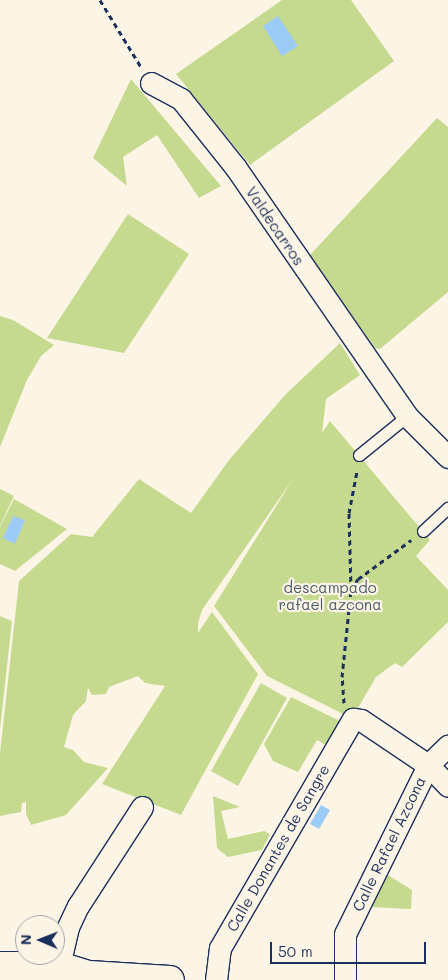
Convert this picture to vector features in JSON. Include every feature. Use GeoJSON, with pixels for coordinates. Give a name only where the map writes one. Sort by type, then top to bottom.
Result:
{"type":"FeatureCollection","features":[{"type":"Feature","properties":{"kind":"main road"},"geometry":{"type":"LineString","coordinates":[[0,966],[121,979],[170,980]]}},
{"type":"Feature","properties":{"kind":"street","name":"Valdecarros"},"geometry":{"type":"LineString","coordinates":[[151,83],[181,99],[236,168],[407,416],[448,457]]}},
{"type":"Feature","properties":{"kind":"street"},"geometry":{"type":"LineString","coordinates":[[353,719],[361,720],[428,765],[448,786]]}},
{"type":"Feature","properties":{"kind":"street","name":"Calle Donantes de Sangre"},"geometry":{"type":"LineString","coordinates":[[216,980],[220,948],[353,719]]}},
{"type":"Feature","properties":{"kind":"street","name":"Calle Rafael Azcona"},"geometry":{"type":"LineString","coordinates":[[345,980],[345,934],[428,765],[448,746]]}},
{"type":"Feature","properties":{"kind":"street"},"geometry":{"type":"LineString","coordinates":[[75,974],[68,927],[78,906],[142,807]]}},
{"type":"Feature","properties":{"kind":"lane"},"geometry":{"type":"LineString","coordinates":[[359,455],[407,416]]}},
{"type":"Feature","properties":{"kind":"lane"},"geometry":{"type":"LineString","coordinates":[[423,531],[448,508]]}},
{"type":"Feature","properties":{"kind":"path"},"geometry":{"type":"LineString","coordinates":[[100,0],[151,83]]}},
{"type":"Feature","properties":{"kind":"path"},"geometry":{"type":"LineString","coordinates":[[353,719],[345,711],[342,695],[351,590],[349,513],[359,455]]}},
{"type":"Feature","properties":{"kind":"path"},"geometry":{"type":"LineString","coordinates":[[351,590],[358,579],[423,531]]}},
{"type":"Feature","properties":{"kind":"green space"},"geometry":{"type":"Polygon","coordinates":[[[282,0],[351,0],[394,61],[250,165],[176,74],[282,0]]]}},
{"type":"Feature","properties":{"kind":"green space"},"geometry":{"type":"Polygon","coordinates":[[[131,79],[221,186],[199,198],[157,135],[123,157],[127,186],[93,158],[131,79]]]}},
{"type":"Feature","properties":{"kind":"green space"},"geometry":{"type":"Polygon","coordinates":[[[437,118],[448,127],[448,292],[380,349],[375,348],[310,255],[437,118]]]}},
{"type":"Feature","properties":{"kind":"green space"},"geometry":{"type":"Polygon","coordinates":[[[128,214],[189,254],[124,353],[47,338],[128,214]]]}},
{"type":"Feature","properties":{"kind":"green space"},"geometry":{"type":"Polygon","coordinates":[[[0,316],[13,320],[54,345],[41,356],[27,380],[0,447],[0,316]]]}},
{"type":"Feature","properties":{"kind":"green space","name":"descampado rafael azcona"},"geometry":{"type":"Polygon","coordinates":[[[340,343],[360,375],[326,399],[322,433],[330,421],[430,540],[416,556],[448,590],[448,622],[402,667],[395,663],[376,677],[358,708],[343,714],[267,676],[214,606],[293,479],[202,610],[198,623],[198,633],[212,612],[258,674],[181,815],[102,784],[165,686],[145,683],[138,676],[109,687],[106,694],[92,695],[88,688],[86,701],[73,715],[64,747],[73,750],[84,762],[108,768],[66,815],[31,825],[26,814],[26,802],[22,803],[21,812],[0,816],[0,753],[19,581],[71,534],[92,537],[139,479],[191,513],[229,460],[285,395],[340,343]]]}},
{"type":"Feature","properties":{"kind":"green space"},"geometry":{"type":"Polygon","coordinates":[[[0,489],[14,496],[0,526],[0,489]]]}},
{"type":"Feature","properties":{"kind":"green space"},"geometry":{"type":"Polygon","coordinates":[[[14,499],[67,529],[15,571],[0,564],[0,527],[14,499]]]}},
{"type":"Feature","properties":{"kind":"green space"},"geometry":{"type":"Polygon","coordinates":[[[0,616],[12,621],[0,729],[0,616]]]}},
{"type":"Feature","properties":{"kind":"green space"},"geometry":{"type":"Polygon","coordinates":[[[261,683],[287,698],[238,786],[211,771],[261,683]]]}},
{"type":"Feature","properties":{"kind":"green space"},"geometry":{"type":"Polygon","coordinates":[[[291,697],[346,724],[331,748],[317,740],[298,772],[273,761],[264,744],[291,697]]]}},
{"type":"Feature","properties":{"kind":"green space"},"geometry":{"type":"Polygon","coordinates":[[[213,796],[240,807],[221,811],[228,839],[264,831],[270,834],[262,850],[228,857],[217,848],[213,796]]]}},
{"type":"Feature","properties":{"kind":"green space"},"geometry":{"type":"Polygon","coordinates":[[[383,872],[412,890],[411,909],[370,907],[383,872]]]}},
{"type":"Feature","properties":{"kind":"water"},"geometry":{"type":"Polygon","coordinates":[[[278,16],[298,46],[282,56],[263,26],[278,16]]]}},
{"type":"Feature","properties":{"kind":"water"},"geometry":{"type":"Polygon","coordinates":[[[13,516],[25,520],[15,544],[3,538],[13,516]]]}},
{"type":"Feature","properties":{"kind":"water"},"geometry":{"type":"Polygon","coordinates":[[[321,805],[330,810],[319,829],[310,824],[321,805]]]}}]}
